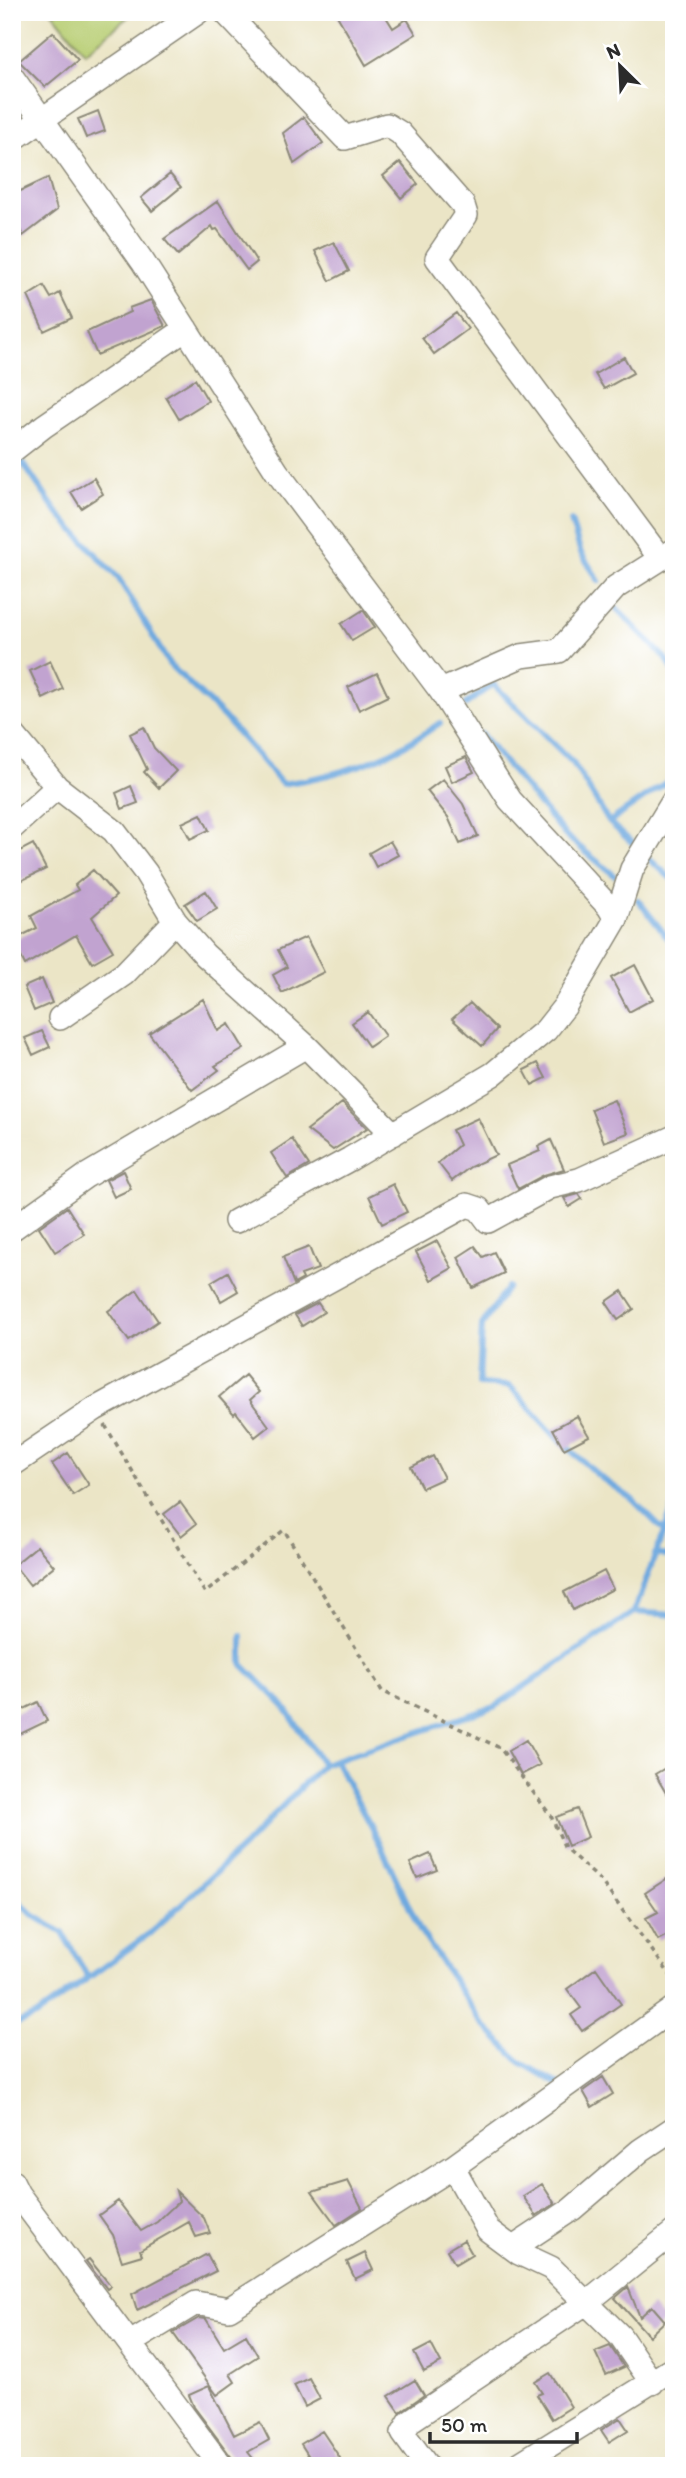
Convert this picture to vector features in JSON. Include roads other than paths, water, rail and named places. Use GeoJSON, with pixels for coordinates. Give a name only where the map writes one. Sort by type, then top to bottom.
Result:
{"type":"FeatureCollection","features":[{"type":"Feature","properties":{"kind":"street"},"geometry":{"type":"LineString","coordinates":[[12,140],[44,121],[198,12]]}},
{"type":"Feature","properties":{"kind":"street"},"geometry":{"type":"LineString","coordinates":[[225,12],[345,138],[387,125],[400,133],[463,205],[466,215],[437,258],[667,554],[616,587],[559,651],[521,656],[440,691]]}},
{"type":"Feature","properties":{"kind":"street"},"geometry":{"type":"LineString","coordinates":[[12,77],[186,329],[276,471],[440,691],[510,800],[608,906],[616,919]]}},
{"type":"Feature","properties":{"kind":"street"},"geometry":{"type":"LineString","coordinates":[[12,451],[186,329]]}},
{"type":"Feature","properties":{"kind":"street"},"geometry":{"type":"LineString","coordinates":[[12,733],[57,787],[114,831],[146,873],[175,921],[219,969],[306,1046],[393,1134]]}},
{"type":"Feature","properties":{"kind":"street"},"geometry":{"type":"LineString","coordinates":[[12,828],[57,787]]}},
{"type":"Feature","properties":{"kind":"street"},"geometry":{"type":"LineString","coordinates":[[236,1221],[393,1134],[493,1074],[546,1030],[565,1006],[616,919],[632,869],[674,800]]}},
{"type":"Feature","properties":{"kind":"street"},"geometry":{"type":"LineString","coordinates":[[60,1018],[124,974],[175,921]]}},
{"type":"Feature","properties":{"kind":"street"},"geometry":{"type":"LineString","coordinates":[[12,1229],[86,1177],[306,1046]]}},
{"type":"Feature","properties":{"kind":"street"},"geometry":{"type":"LineString","coordinates":[[12,1465],[95,1409],[467,1205],[478,1209],[488,1221],[550,1186],[579,1180],[674,1137]]}},
{"type":"Feature","properties":{"kind":"street"},"geometry":{"type":"LineString","coordinates":[[130,2343],[196,2303],[229,2309],[453,2167],[674,2008]]}},
{"type":"Feature","properties":{"kind":"street"},"geometry":{"type":"LineString","coordinates":[[513,2248],[572,2208],[641,2150],[674,2128]]}},
{"type":"Feature","properties":{"kind":"street"},"geometry":{"type":"LineString","coordinates":[[453,2167],[488,2230],[513,2248],[551,2268],[666,2377],[516,2466]]}},
{"type":"Feature","properties":{"kind":"street"},"geometry":{"type":"LineString","coordinates":[[12,2182],[18,2194],[220,2466]]}},
{"type":"Feature","properties":{"kind":"street"},"geometry":{"type":"LineString","coordinates":[[427,2466],[405,2438],[404,2427],[586,2303],[674,2232]]}},
{"type":"Feature","properties":{"kind":"waterway"},"geometry":{"type":"LineString","coordinates":[[22,462],[56,511],[119,579],[169,664],[224,717],[282,784],[325,776],[365,764],[403,746],[440,723]]}},
{"type":"Feature","properties":{"kind":"waterway"},"geometry":{"type":"LineString","coordinates":[[571,521],[581,553],[599,581]]}},
{"type":"Feature","properties":{"kind":"waterway"},"geometry":{"type":"LineString","coordinates":[[617,609],[668,661],[674,672]]}},
{"type":"Feature","properties":{"kind":"waterway"},"geometry":{"type":"LineString","coordinates":[[466,704],[493,684],[573,763],[609,822],[639,849]]}},
{"type":"Feature","properties":{"kind":"waterway"},"geometry":{"type":"LineString","coordinates":[[481,734],[565,835],[614,875]]}},
{"type":"Feature","properties":{"kind":"waterway"},"geometry":{"type":"LineString","coordinates":[[609,822],[674,777]]}},
{"type":"Feature","properties":{"kind":"waterway"},"geometry":{"type":"LineString","coordinates":[[647,857],[674,881]]}},
{"type":"Feature","properties":{"kind":"waterway"},"geometry":{"type":"LineString","coordinates":[[638,900],[674,946]]}},
{"type":"Feature","properties":{"kind":"waterway"},"geometry":{"type":"LineString","coordinates":[[508,1287],[482,1325],[479,1384],[510,1386],[556,1437],[600,1477],[632,1499],[664,1531]]}},
{"type":"Feature","properties":{"kind":"waterway"},"geometry":{"type":"LineString","coordinates":[[12,2026],[36,2016],[150,1933],[244,1846],[323,1764],[494,1707],[634,1612],[674,1505]]}},
{"type":"Feature","properties":{"kind":"waterway"},"geometry":{"type":"LineString","coordinates":[[655,1554],[674,1557]]}},
{"type":"Feature","properties":{"kind":"waterway"},"geometry":{"type":"LineString","coordinates":[[634,1612],[674,1615]]}},
{"type":"Feature","properties":{"kind":"waterway"},"geometry":{"type":"LineString","coordinates":[[242,1636],[242,1664],[284,1706],[323,1764]]}},
{"type":"Feature","properties":{"kind":"waterway"},"geometry":{"type":"LineString","coordinates":[[335,1760],[379,1842],[420,1930],[482,2023],[520,2062],[558,2084]]}},
{"type":"Feature","properties":{"kind":"waterway"},"geometry":{"type":"LineString","coordinates":[[12,1894],[33,1915],[63,1933],[88,1978]]}}]}
